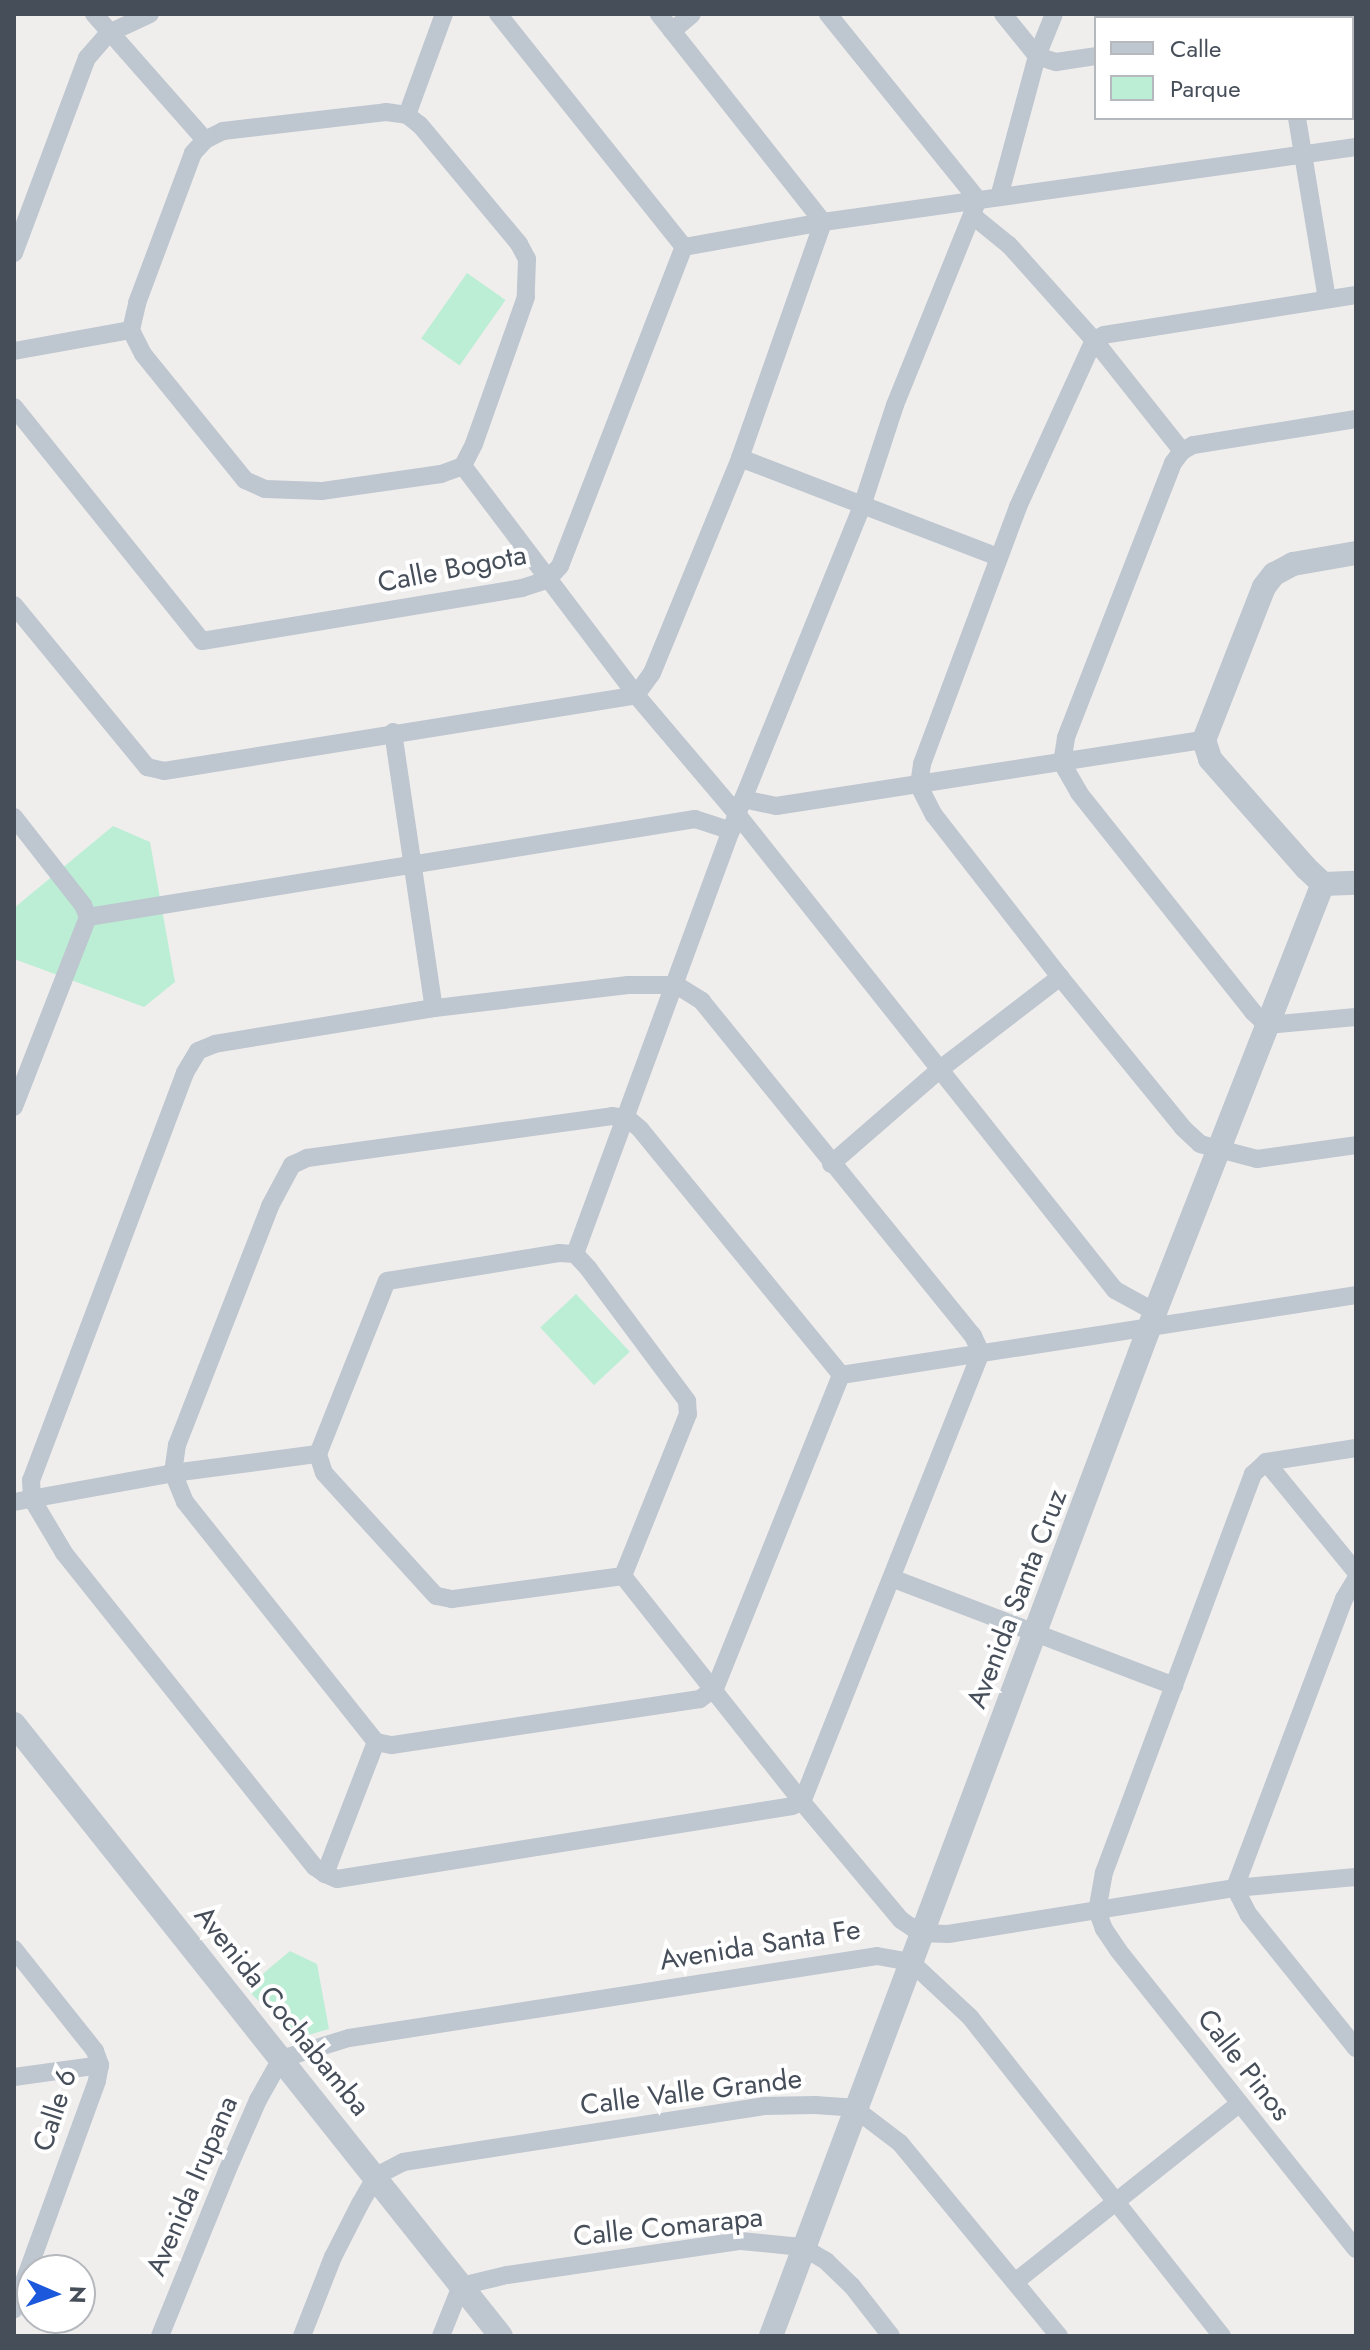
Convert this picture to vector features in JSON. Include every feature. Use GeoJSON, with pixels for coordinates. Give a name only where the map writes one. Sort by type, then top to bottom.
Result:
{"type":"FeatureCollection","features":[{"type":"Feature","properties":{"kind":"street"},"geometry":{"type":"LineString","coordinates":[[94,14],[205,140]]}},
{"type":"Feature","properties":{"kind":"street"},"geometry":{"type":"LineString","coordinates":[[14,253],[87,58],[109,33],[150,14]]}},
{"type":"Feature","properties":{"kind":"street"},"geometry":{"type":"LineString","coordinates":[[407,115],[444,14]]}},
{"type":"Feature","properties":{"kind":"street"},"geometry":{"type":"LineString","coordinates":[[498,14],[684,247],[823,222],[976,208],[999,197],[1356,147]]}},
{"type":"Feature","properties":{"kind":"street"},"geometry":{"type":"LineString","coordinates":[[659,14],[823,222]]}},
{"type":"Feature","properties":{"kind":"street"},"geometry":{"type":"LineString","coordinates":[[672,31],[692,14]]}},
{"type":"Feature","properties":{"kind":"street"},"geometry":{"type":"LineString","coordinates":[[828,14],[976,208],[1094,340],[1182,451]]}},
{"type":"Feature","properties":{"kind":"street"},"geometry":{"type":"LineString","coordinates":[[1003,14],[1037,56],[1056,62],[1094,56]]}},
{"type":"Feature","properties":{"kind":"street"},"geometry":{"type":"LineString","coordinates":[[999,197],[1037,56],[1054,14]]}},
{"type":"Feature","properties":{"kind":"street"},"geometry":{"type":"LineString","coordinates":[[386,112],[407,115],[420,125],[450,160],[519,244],[527,259],[526,297],[474,444],[463,466],[441,474],[321,491],[265,489],[245,480],[143,354],[131,330],[137,303],[193,153],[205,140],[223,131],[386,112]]}},
{"type":"Feature","properties":{"kind":"street"},"geometry":{"type":"LineString","coordinates":[[1297,120],[1327,299]]}},
{"type":"Feature","properties":{"kind":"street"},"geometry":{"type":"LineString","coordinates":[[575,1254],[737,814],[862,506],[895,405],[976,208]]}},
{"type":"Feature","properties":{"kind":"street"},"geometry":{"type":"LineString","coordinates":[[14,605],[147,767],[164,771],[636,695],[652,673],[740,458],[823,222]]}},
{"type":"Feature","properties":{"kind":"street","name":"Calle Bogota"},"geometry":{"type":"LineString","coordinates":[[14,407],[202,641],[522,588],[547,580],[560,566],[684,247]]}},
{"type":"Feature","properties":{"kind":"street"},"geometry":{"type":"LineString","coordinates":[[1356,295],[1104,335],[1094,340],[1078,368],[998,557],[922,764],[919,786],[934,815],[1060,977],[1183,1128],[1200,1144],[1257,1159],[1356,1145]]}},
{"type":"Feature","properties":{"kind":"street"},"geometry":{"type":"LineString","coordinates":[[14,351],[131,330]]}},
{"type":"Feature","properties":{"kind":"street"},"geometry":{"type":"LineString","coordinates":[[1356,419],[1193,445],[1182,451],[1173,463],[1066,738],[1062,763],[1088,805],[1253,1012],[1267,1025],[1356,1017]]}},
{"type":"Feature","properties":{"kind":"street"},"geometry":{"type":"LineString","coordinates":[[740,458],[998,557]]}},
{"type":"Feature","properties":{"kind":"street"},"geometry":{"type":"LineString","coordinates":[[463,466],[636,695],[737,814],[1115,1290],[1152,1320]]}},
{"type":"Feature","properties":{"kind":"street"},"geometry":{"type":"LineString","coordinates":[[1356,553],[1293,564],[1274,574],[1264,587],[1204,740],[1210,759],[1323,884],[1356,883]]}},
{"type":"Feature","properties":{"kind":"street"},"geometry":{"type":"LineString","coordinates":[[393,732],[410,864],[434,1008]]}},
{"type":"Feature","properties":{"kind":"street"},"geometry":{"type":"LineString","coordinates":[[88,917],[1204,740]]}},
{"type":"Feature","properties":{"kind":"street"},"geometry":{"type":"LineString","coordinates":[[14,817],[83,905],[88,917],[14,1107]]}},
{"type":"Feature","properties":{"kind":"street","name":"Avenida Santa Cruz"},"geometry":{"type":"LineString","coordinates":[[771,2336],[1152,1320],[1323,884]]}},
{"type":"Feature","properties":{"kind":"street"},"geometry":{"type":"LineString","coordinates":[[831,1164],[939,1070],[1060,977]]}},
{"type":"Feature","properties":{"kind":"street"},"geometry":{"type":"LineString","coordinates":[[628,985],[676,985],[702,1001],[973,1336],[981,1353],[894,1579],[802,1802],[337,1879],[315,1867],[23,1501],[185,1073],[198,1051],[215,1044],[434,1008],[628,985]]}},
{"type":"Feature","properties":{"kind":"street"},"geometry":{"type":"LineString","coordinates":[[612,1116],[627,1118],[698,1197],[841,1375],[715,1688],[700,1699],[391,1745],[376,1742],[185,1502],[173,1473],[177,1445],[270,1206],[292,1165],[307,1158],[612,1116]]}},
{"type":"Feature","properties":{"kind":"street"},"geometry":{"type":"LineString","coordinates":[[575,1254],[543,1255],[387,1281],[318,1454],[324,1473],[436,1596],[452,1599],[623,1576]]}},
{"type":"Feature","properties":{"kind":"street"},"geometry":{"type":"LineString","coordinates":[[575,1254],[687,1401],[688,1414],[623,1576]]}},
{"type":"Feature","properties":{"kind":"street"},"geometry":{"type":"LineString","coordinates":[[841,1375],[981,1353],[1152,1320],[1356,1295]]}},
{"type":"Feature","properties":{"kind":"street"},"geometry":{"type":"LineString","coordinates":[[1097,1910],[1104,1872],[1253,1474],[1266,1462],[1356,1448]]}},
{"type":"Feature","properties":{"kind":"street"},"geometry":{"type":"LineString","coordinates":[[23,1501],[173,1473],[318,1454]]}},
{"type":"Feature","properties":{"kind":"street"},"geometry":{"type":"LineString","coordinates":[[1266,1462],[1356,1572]]}},
{"type":"Feature","properties":{"kind":"street"},"geometry":{"type":"LineString","coordinates":[[623,1576],[715,1688],[802,1802],[901,1920],[920,1933],[948,1934],[1235,1888],[1356,1877]]}},
{"type":"Feature","properties":{"kind":"street"},"geometry":{"type":"LineString","coordinates":[[894,1579],[1174,1686]]}},
{"type":"Feature","properties":{"kind":"street"},"geometry":{"type":"LineString","coordinates":[[1356,1579],[1338,1613],[1235,1888],[1249,1915],[1356,2048]]}},
{"type":"Feature","properties":{"kind":"street","name":"Avenida Cochabamba"},"geometry":{"type":"LineString","coordinates":[[14,1724],[501,2336]]}},
{"type":"Feature","properties":{"kind":"street"},"geometry":{"type":"LineString","coordinates":[[325,1874],[376,1742]]}},
{"type":"Feature","properties":{"kind":"street","name":"Calle Pinos"},"geometry":{"type":"LineString","coordinates":[[1097,1910],[1104,1929],[1118,1950],[1356,2249]]}},
{"type":"Feature","properties":{"kind":"street","name":"Calle 6"},"geometry":{"type":"LineString","coordinates":[[14,1949],[95,2051],[100,2065],[97,2081],[14,2309]]}},
{"type":"Feature","properties":{"kind":"street","name":"Avenida Santa Fe"},"geometry":{"type":"LineString","coordinates":[[281,2059],[349,2038],[789,1969],[877,1956],[911,1962]]}},
{"type":"Feature","properties":{"kind":"street"},"geometry":{"type":"LineString","coordinates":[[911,1962],[970,2017],[1222,2336]]}},
{"type":"Feature","properties":{"kind":"street","name":"Avenida Irupana"},"geometry":{"type":"LineString","coordinates":[[160,2336],[227,2171],[281,2059]]}},
{"type":"Feature","properties":{"kind":"street"},"geometry":{"type":"LineString","coordinates":[[14,2077],[100,2065]]}},
{"type":"Feature","properties":{"kind":"street"},"geometry":{"type":"LineString","coordinates":[[1015,2282],[1239,2104]]}},
{"type":"Feature","properties":{"kind":"street","name":"Calle Valle Grande"},"geometry":{"type":"LineString","coordinates":[[376,2176],[403,2162],[439,2154],[764,2106],[854,2108]]}},
{"type":"Feature","properties":{"kind":"street"},"geometry":{"type":"LineString","coordinates":[[854,2108],[900,2143],[1059,2336]]}},
{"type":"Feature","properties":{"kind":"street"},"geometry":{"type":"LineString","coordinates":[[302,2336],[333,2257],[376,2176]]}},
{"type":"Feature","properties":{"kind":"street","name":"Calle Comarapa"},"geometry":{"type":"LineString","coordinates":[[461,2286],[507,2275],[741,2241],[802,2247],[826,2261],[852,2286],[891,2336]]}},
{"type":"Feature","properties":{"kind":"street"},"geometry":{"type":"LineString","coordinates":[[441,2336],[461,2286]]}},
{"type":"Feature","properties":{"kind":"green space"},"geometry":{"type":"Polygon","coordinates":[[[467,273],[506,300],[460,365],[421,339],[467,273]]]}},
{"type":"Feature","properties":{"kind":"green space"},"geometry":{"type":"Polygon","coordinates":[[[113,826],[150,842],[175,982],[144,1007],[14,959],[14,908],[113,826]]]}},
{"type":"Feature","properties":{"kind":"green space"},"geometry":{"type":"Polygon","coordinates":[[[576,1294],[630,1352],[594,1385],[540,1327],[576,1294]]]}},
{"type":"Feature","properties":{"kind":"green space"},"geometry":{"type":"Polygon","coordinates":[[[290,1951],[317,1964],[329,2029],[295,2039],[246,1988],[290,1951]]]}}]}
